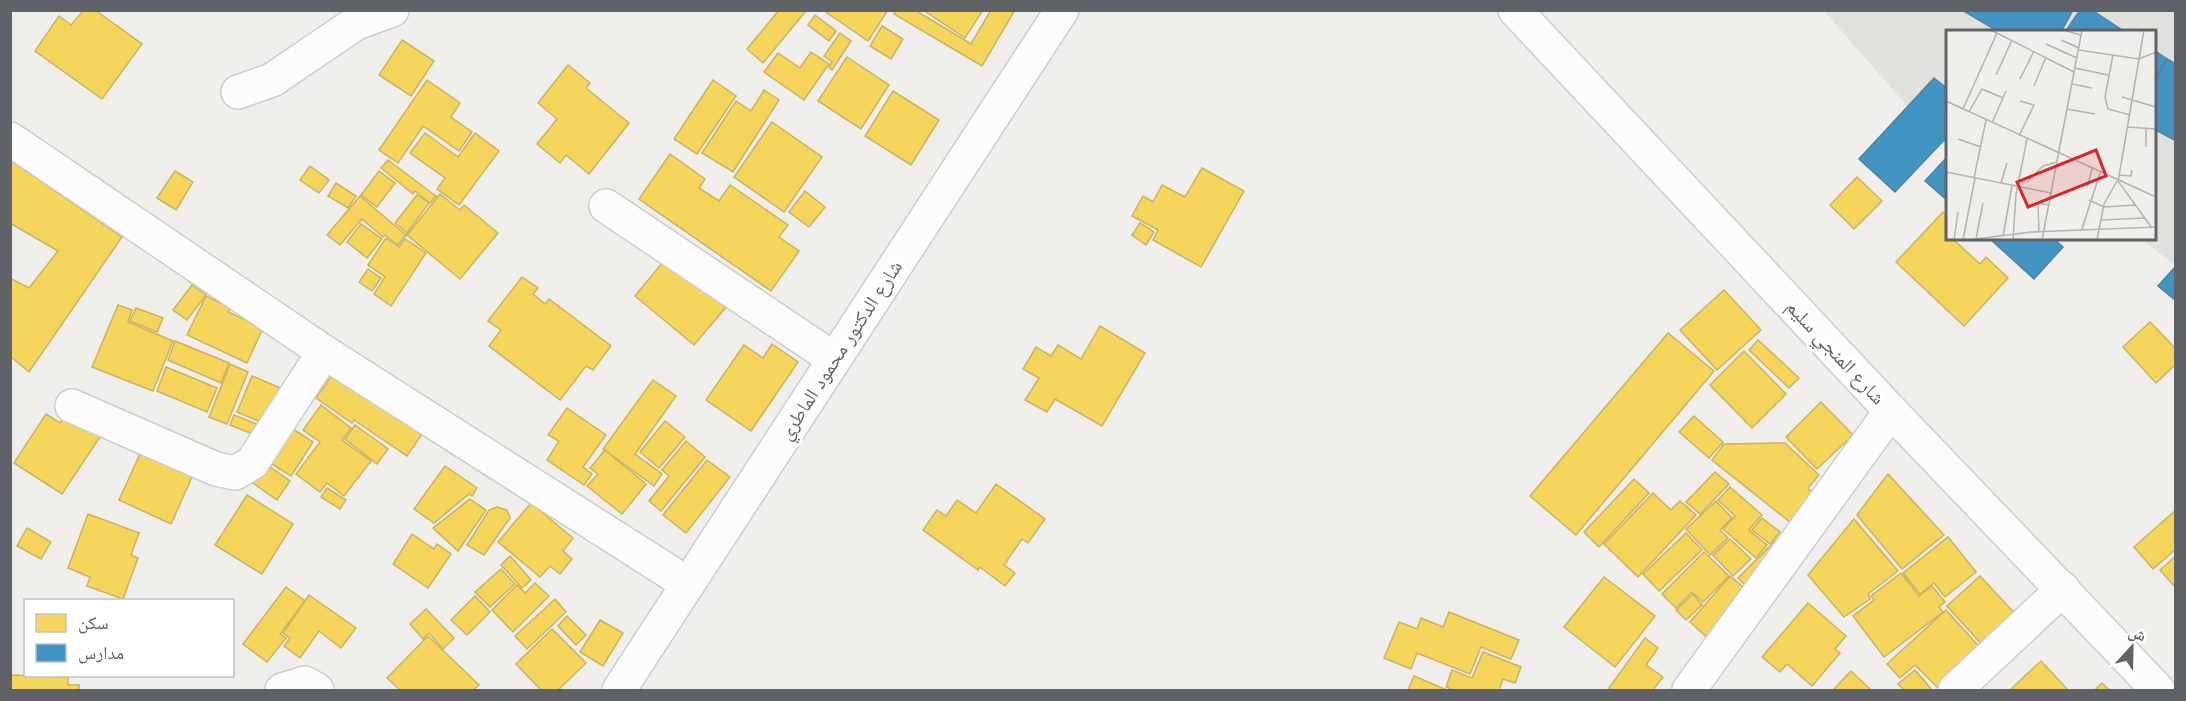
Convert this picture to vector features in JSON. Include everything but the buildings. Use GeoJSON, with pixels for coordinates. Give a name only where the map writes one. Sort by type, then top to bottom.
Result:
{"type":"FeatureCollection","features":[{"type":"Feature","properties":{"kind":"street"},"geometry":{"type":"LineString","coordinates":[[238,92],[272,80],[356,23],[392,10]]}},
{"type":"Feature","properties":{"kind":"street","name":"شارع الدكتور محمود الماطري"},"geometry":{"type":"LineString","coordinates":[[619,690],[1062,10]]}},
{"type":"Feature","properties":{"kind":"street","name":"شارع المنجي سليم"},"geometry":{"type":"LineString","coordinates":[[1515,10],[1891,411],[2158,690]]}},
{"type":"Feature","properties":{"kind":"street"},"geometry":{"type":"LineString","coordinates":[[10,139],[324,352],[688,584]]}},
{"type":"Feature","properties":{"kind":"street"},"geometry":{"type":"LineString","coordinates":[[606,206],[834,359]]}},
{"type":"Feature","properties":{"kind":"street"},"geometry":{"type":"LineString","coordinates":[[72,406],[216,469],[235,474],[252,463],[324,352]]}},
{"type":"Feature","properties":{"kind":"street"},"geometry":{"type":"LineString","coordinates":[[1689,690],[1891,411]]}},
{"type":"Feature","properties":{"kind":"street"},"geometry":{"type":"LineString","coordinates":[[1955,690],[2062,588]]}},
{"type":"Feature","properties":{"kind":"street"},"geometry":{"type":"LineString","coordinates":[[282,690],[304,683],[317,690]]}},
{"type":"Feature","properties":{"kind":"shaded area"},"geometry":{"type":"Polygon","coordinates":[[[1824,11],[2175,11],[2175,265],[2142,240],[2156,240],[2156,30],[1946,30],[1946,89],[1908,107],[1824,11]]]}}]}
